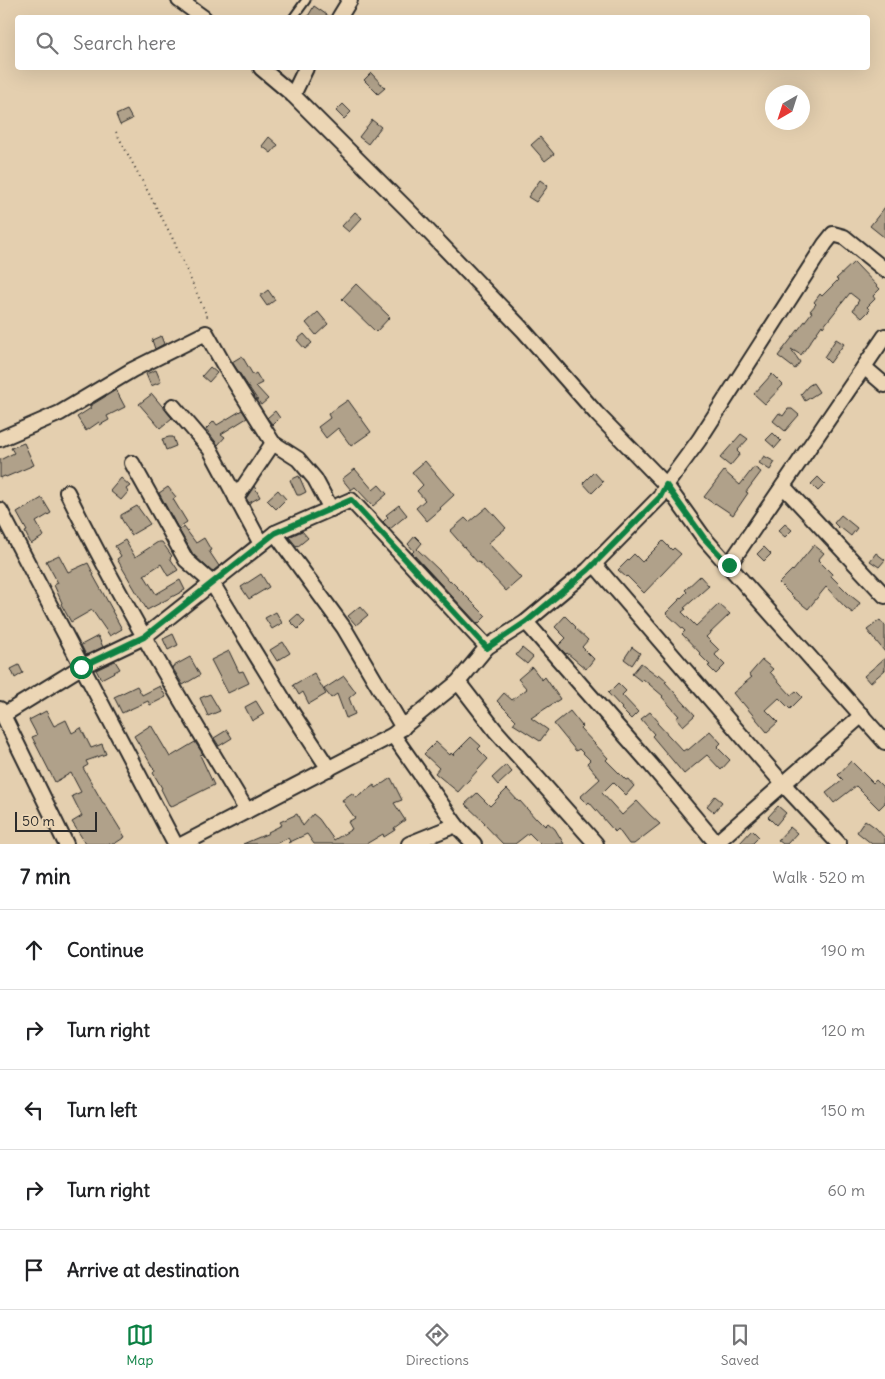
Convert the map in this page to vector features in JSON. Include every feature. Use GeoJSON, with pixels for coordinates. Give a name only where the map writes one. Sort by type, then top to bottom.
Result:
{"type":"FeatureCollection","features":[{"type":"Feature","properties":{"kind":"street"},"geometry":{"type":"LineString","coordinates":[[179,0],[200,15]]}},
{"type":"Feature","properties":{"kind":"street"},"geometry":{"type":"LineString","coordinates":[[340,15],[350,0]]}},
{"type":"Feature","properties":{"kind":"street"},"geometry":{"type":"LineString","coordinates":[[263,70],[293,95],[408,210],[524,331],[596,413],[666,485],[704,538],[885,742]]}},
{"type":"Feature","properties":{"kind":"street"},"geometry":{"type":"LineString","coordinates":[[293,95],[305,70]]}},
{"type":"Feature","properties":{"kind":"street"},"geometry":{"type":"LineString","coordinates":[[183,844],[398,732],[458,682],[487,648],[526,622],[594,564],[660,497],[666,485],[699,440],[824,244],[833,234],[844,237],[885,270]]}},
{"type":"Feature","properties":{"kind":"street"},"geometry":{"type":"LineString","coordinates":[[0,439],[60,413],[132,370],[206,333],[273,443],[298,459],[315,479],[331,509]]}},
{"type":"Feature","properties":{"kind":"street"},"geometry":{"type":"LineString","coordinates":[[729,565],[885,336]]}},
{"type":"Feature","properties":{"kind":"street"},"geometry":{"type":"LineString","coordinates":[[864,368],[885,385]]}},
{"type":"Feature","properties":{"kind":"street"},"geometry":{"type":"LineString","coordinates":[[172,406],[210,449],[261,544]]}},
{"type":"Feature","properties":{"kind":"street"},"geometry":{"type":"LineString","coordinates":[[236,498],[273,443]]}},
{"type":"Feature","properties":{"kind":"street"},"geometry":{"type":"LineString","coordinates":[[132,463],[186,560],[212,583],[278,691],[329,768]]}},
{"type":"Feature","properties":{"kind":"street"},"geometry":{"type":"LineString","coordinates":[[783,486],[885,596]]}},
{"type":"Feature","properties":{"kind":"street"},"geometry":{"type":"LineString","coordinates":[[67,492],[94,547],[163,672],[247,811]]}},
{"type":"Feature","properties":{"kind":"street"},"geometry":{"type":"LineString","coordinates":[[66,844],[2,712],[81,667],[144,637],[275,533],[351,500],[487,648]]}},
{"type":"Feature","properties":{"kind":"street"},"geometry":{"type":"LineString","coordinates":[[0,510],[175,844]]}},
{"type":"Feature","properties":{"kind":"street"},"geometry":{"type":"LineString","coordinates":[[275,533],[344,628],[398,732],[456,825],[474,844]]}},
{"type":"Feature","properties":{"kind":"street"},"geometry":{"type":"LineString","coordinates":[[594,564],[784,785],[839,844]]}},
{"type":"Feature","properties":{"kind":"street"},"geometry":{"type":"LineString","coordinates":[[526,622],[651,765],[716,844],[862,715]]}},
{"type":"Feature","properties":{"kind":"street"},"geometry":{"type":"LineString","coordinates":[[458,682],[495,730],[596,844]]}},
{"type":"Feature","properties":{"kind":"street"},"geometry":{"type":"LineString","coordinates":[[409,844],[456,825]]}},
{"type":"Feature","properties":{"kind":"lane"},"geometry":{"type":"LineString","coordinates":[[295,15],[306,0]]}},
{"type":"Feature","properties":{"kind":"path"},"geometry":{"type":"LineString","coordinates":[[116,132],[171,235],[206,316],[206,333]]}},
{"type":"Feature","properties":{"kind":"building"},"geometry":{"type":"Polygon","coordinates":[[[314,6],[327,15],[309,15],[314,6]]]}},
{"type":"Feature","properties":{"kind":"building"},"geometry":{"type":"Polygon","coordinates":[[[371,73],[385,88],[378,94],[364,80],[371,73]]]}},
{"type":"Feature","properties":{"kind":"building"},"geometry":{"type":"Polygon","coordinates":[[[343,104],[351,112],[344,119],[336,111],[343,104]]]}},
{"type":"Feature","properties":{"kind":"building"},"geometry":{"type":"Polygon","coordinates":[[[127,110],[132,119],[120,125],[116,115],[127,110]]]}},
{"type":"Feature","properties":{"kind":"building"},"geometry":{"type":"Polygon","coordinates":[[[372,120],[381,127],[368,144],[359,137],[372,120]]]}},
{"type":"Feature","properties":{"kind":"building"},"geometry":{"type":"Polygon","coordinates":[[[269,137],[278,145],[271,153],[262,146],[269,137]]]}},
{"type":"Feature","properties":{"kind":"building"},"geometry":{"type":"Polygon","coordinates":[[[540,137],[554,154],[545,161],[531,145],[540,137]]]}},
{"type":"Feature","properties":{"kind":"building"},"geometry":{"type":"Polygon","coordinates":[[[540,180],[548,186],[536,202],[528,197],[540,180]]]}},
{"type":"Feature","properties":{"kind":"building"},"geometry":{"type":"Polygon","coordinates":[[[885,207],[885,238],[870,226],[885,207]]]}},
{"type":"Feature","properties":{"kind":"building"},"geometry":{"type":"Polygon","coordinates":[[[355,212],[362,218],[349,232],[342,226],[355,212]]]}},
{"type":"Feature","properties":{"kind":"building"},"geometry":{"type":"Polygon","coordinates":[[[854,262],[880,289],[873,296],[875,299],[867,307],[870,310],[862,318],[853,310],[859,300],[850,293],[823,327],[822,325],[801,355],[791,349],[800,362],[795,369],[778,356],[812,312],[810,311],[816,304],[814,302],[820,294],[822,296],[854,262]]]}},
{"type":"Feature","properties":{"kind":"building"},"geometry":{"type":"Polygon","coordinates":[[[356,284],[390,317],[376,332],[342,299],[356,284]]]}},
{"type":"Feature","properties":{"kind":"building"},"geometry":{"type":"Polygon","coordinates":[[[268,290],[275,300],[267,306],[260,296],[268,290]]]}},
{"type":"Feature","properties":{"kind":"building"},"geometry":{"type":"Polygon","coordinates":[[[318,312],[328,324],[316,335],[306,323],[318,312]]]}},
{"type":"Feature","properties":{"kind":"building"},"geometry":{"type":"Polygon","coordinates":[[[304,334],[312,343],[305,349],[297,340],[304,334]]]}},
{"type":"Feature","properties":{"kind":"building"},"geometry":{"type":"Polygon","coordinates":[[[161,336],[164,344],[155,349],[152,340],[161,336]]]}},
{"type":"Feature","properties":{"kind":"building"},"geometry":{"type":"Polygon","coordinates":[[[836,339],[844,344],[830,363],[824,357],[836,339]]]}},
{"type":"Feature","properties":{"kind":"building"},"geometry":{"type":"Polygon","coordinates":[[[242,356],[253,375],[256,373],[262,383],[256,386],[268,399],[261,405],[232,362],[242,356]]]}},
{"type":"Feature","properties":{"kind":"building"},"geometry":{"type":"Polygon","coordinates":[[[210,367],[217,373],[209,382],[202,376],[210,367]]]}},
{"type":"Feature","properties":{"kind":"building"},"geometry":{"type":"Polygon","coordinates":[[[156,370],[161,382],[151,386],[146,374],[156,370]]]}},
{"type":"Feature","properties":{"kind":"building"},"geometry":{"type":"Polygon","coordinates":[[[772,374],[783,385],[765,404],[754,394],[772,374]]]}},
{"type":"Feature","properties":{"kind":"building"},"geometry":{"type":"Polygon","coordinates":[[[813,383],[819,392],[805,401],[801,394],[813,383]]]}},
{"type":"Feature","properties":{"kind":"building"},"geometry":{"type":"Polygon","coordinates":[[[116,390],[125,407],[107,416],[109,420],[100,425],[99,422],[86,431],[77,417],[91,408],[90,406],[116,390]]]}},
{"type":"Feature","properties":{"kind":"building"},"geometry":{"type":"Polygon","coordinates":[[[152,394],[172,418],[160,428],[139,404],[152,394]]]}},
{"type":"Feature","properties":{"kind":"building"},"geometry":{"type":"Polygon","coordinates":[[[348,400],[371,432],[351,446],[338,428],[326,438],[318,427],[330,418],[328,414],[348,400]]]}},
{"type":"Feature","properties":{"kind":"building"},"geometry":{"type":"Polygon","coordinates":[[[788,409],[792,409],[799,415],[785,431],[773,421],[779,413],[783,416],[788,409]]]}},
{"type":"Feature","properties":{"kind":"building"},"geometry":{"type":"Polygon","coordinates":[[[242,410],[247,418],[221,434],[225,437],[218,445],[206,429],[214,421],[217,425],[242,410]]]}},
{"type":"Feature","properties":{"kind":"building"},"geometry":{"type":"Polygon","coordinates":[[[275,411],[280,418],[273,425],[267,418],[275,411]]]}},
{"type":"Feature","properties":{"kind":"building"},"geometry":{"type":"Polygon","coordinates":[[[773,433],[781,441],[775,448],[766,440],[773,433]]]}},
{"type":"Feature","properties":{"kind":"building"},"geometry":{"type":"Polygon","coordinates":[[[741,434],[748,439],[737,451],[740,454],[730,466],[720,458],[741,434]]]}},
{"type":"Feature","properties":{"kind":"building"},"geometry":{"type":"Polygon","coordinates":[[[173,437],[176,446],[166,450],[162,439],[173,437]]]}},
{"type":"Feature","properties":{"kind":"building"},"geometry":{"type":"Polygon","coordinates":[[[24,443],[34,465],[0,478],[0,460],[14,453],[11,448],[24,443]]]}},
{"type":"Feature","properties":{"kind":"building"},"geometry":{"type":"Polygon","coordinates":[[[764,456],[775,462],[770,470],[759,463],[764,456]]]}},
{"type":"Feature","properties":{"kind":"building"},"geometry":{"type":"Polygon","coordinates":[[[425,461],[454,495],[427,521],[416,508],[425,500],[417,491],[423,485],[412,472],[425,461]]]}},
{"type":"Feature","properties":{"kind":"building"},"geometry":{"type":"Polygon","coordinates":[[[754,467],[761,472],[746,492],[748,493],[733,515],[704,497],[724,471],[740,485],[754,467]]]}},
{"type":"Feature","properties":{"kind":"building"},"geometry":{"type":"Polygon","coordinates":[[[355,469],[373,490],[379,485],[387,494],[373,506],[355,487],[351,490],[342,479],[355,469]]]}},
{"type":"Feature","properties":{"kind":"building"},"geometry":{"type":"Polygon","coordinates":[[[594,472],[603,482],[592,493],[583,483],[594,472]]]}},
{"type":"Feature","properties":{"kind":"building"},"geometry":{"type":"Polygon","coordinates":[[[299,476],[306,492],[297,495],[290,480],[299,476]]]}},
{"type":"Feature","properties":{"kind":"building"},"geometry":{"type":"Polygon","coordinates":[[[818,477],[825,484],[818,491],[811,484],[818,477]]]}},
{"type":"Feature","properties":{"kind":"building"},"geometry":{"type":"Polygon","coordinates":[[[121,478],[130,486],[126,489],[128,492],[121,500],[110,491],[121,478]]]}},
{"type":"Feature","properties":{"kind":"building"},"geometry":{"type":"Polygon","coordinates":[[[254,486],[260,497],[249,503],[246,498],[254,486]]]}},
{"type":"Feature","properties":{"kind":"building"},"geometry":{"type":"Polygon","coordinates":[[[168,487],[176,497],[173,499],[187,522],[178,528],[159,493],[168,487]]]}},
{"type":"Feature","properties":{"kind":"building"},"geometry":{"type":"Polygon","coordinates":[[[278,490],[286,499],[276,509],[267,500],[278,490]]]}},
{"type":"Feature","properties":{"kind":"building"},"geometry":{"type":"Polygon","coordinates":[[[42,498],[51,513],[36,522],[44,536],[31,544],[25,532],[27,531],[17,513],[42,498]]]}},
{"type":"Feature","properties":{"kind":"building"},"geometry":{"type":"Polygon","coordinates":[[[399,505],[407,515],[390,529],[383,522],[388,517],[386,515],[399,505]]]}},
{"type":"Feature","properties":{"kind":"building"},"geometry":{"type":"Polygon","coordinates":[[[137,506],[150,524],[131,535],[121,515],[137,506]]]}},
{"type":"Feature","properties":{"kind":"building"},"geometry":{"type":"Polygon","coordinates":[[[487,507],[506,528],[488,543],[521,578],[506,591],[450,531],[465,518],[469,522],[487,507]]]}},
{"type":"Feature","properties":{"kind":"building"},"geometry":{"type":"Polygon","coordinates":[[[841,515],[857,528],[851,536],[834,523],[841,515]]]}},
{"type":"Feature","properties":{"kind":"building"},"geometry":{"type":"Polygon","coordinates":[[[785,524],[792,530],[785,537],[778,531],[785,524]]]}},
{"type":"Feature","properties":{"kind":"building"},"geometry":{"type":"Polygon","coordinates":[[[184,527],[196,543],[204,538],[211,550],[209,551],[219,566],[212,572],[193,554],[179,530],[184,527]]]}},
{"type":"Feature","properties":{"kind":"building"},"geometry":{"type":"Polygon","coordinates":[[[302,531],[308,538],[297,547],[289,537],[302,531]]]}},
{"type":"Feature","properties":{"kind":"building"},"geometry":{"type":"Polygon","coordinates":[[[415,536],[422,543],[417,549],[486,616],[478,624],[412,553],[414,551],[408,544],[415,536]]]}},
{"type":"Feature","properties":{"kind":"building"},"geometry":{"type":"Polygon","coordinates":[[[125,540],[135,557],[158,542],[162,542],[172,556],[170,558],[178,570],[168,576],[161,564],[144,575],[156,594],[180,580],[185,590],[147,610],[117,559],[121,556],[115,546],[125,540]]]}},
{"type":"Feature","properties":{"kind":"building"},"geometry":{"type":"Polygon","coordinates":[[[663,541],[672,550],[674,548],[681,554],[644,593],[618,570],[634,554],[642,562],[663,541]]]}},
{"type":"Feature","properties":{"kind":"building"},"geometry":{"type":"Polygon","coordinates":[[[814,545],[824,553],[818,560],[832,574],[831,576],[860,603],[853,613],[826,587],[808,609],[779,583],[793,571],[814,545]]]}},
{"type":"Feature","properties":{"kind":"building"},"geometry":{"type":"Polygon","coordinates":[[[764,547],[771,554],[764,561],[757,554],[764,547]]]}},
{"type":"Feature","properties":{"kind":"building"},"geometry":{"type":"Polygon","coordinates":[[[876,553],[885,560],[879,567],[870,561],[876,553]]]}},
{"type":"Feature","properties":{"kind":"building"},"geometry":{"type":"Polygon","coordinates":[[[59,555],[68,572],[88,563],[122,629],[110,636],[92,610],[71,622],[61,604],[54,585],[58,583],[46,561],[59,555]]]}},
{"type":"Feature","properties":{"kind":"building"},"geometry":{"type":"Polygon","coordinates":[[[261,574],[269,587],[249,599],[241,587],[261,574]]]}},
{"type":"Feature","properties":{"kind":"building"},"geometry":{"type":"Polygon","coordinates":[[[700,576],[709,586],[682,612],[696,626],[719,604],[730,614],[706,637],[719,650],[715,655],[725,665],[716,674],[708,666],[710,665],[701,654],[682,634],[685,631],[666,613],[687,592],[685,590],[700,576]]]}},
{"type":"Feature","properties":{"kind":"building"},"geometry":{"type":"Polygon","coordinates":[[[360,606],[368,615],[356,625],[348,616],[360,606]]]}},
{"type":"Feature","properties":{"kind":"building"},"geometry":{"type":"Polygon","coordinates":[[[276,612],[282,623],[272,629],[265,618],[276,612]]]}},
{"type":"Feature","properties":{"kind":"building"},"geometry":{"type":"Polygon","coordinates":[[[298,614],[305,622],[298,629],[290,621],[298,614]]]}},
{"type":"Feature","properties":{"kind":"building"},"geometry":{"type":"Polygon","coordinates":[[[565,616],[588,640],[582,647],[594,659],[586,669],[558,646],[566,638],[555,627],[565,616]]]}},
{"type":"Feature","properties":{"kind":"building"},"geometry":{"type":"Polygon","coordinates":[[[880,620],[885,626],[885,652],[867,630],[880,620]]]}},
{"type":"Feature","properties":{"kind":"building"},"geometry":{"type":"Polygon","coordinates":[[[173,634],[178,645],[168,650],[163,639],[173,634]]]}},
{"type":"Feature","properties":{"kind":"building"},"geometry":{"type":"Polygon","coordinates":[[[98,636],[103,647],[86,655],[81,645],[98,636]]]}},
{"type":"Feature","properties":{"kind":"building"},"geometry":{"type":"Polygon","coordinates":[[[283,642],[290,653],[277,661],[270,650],[283,642]]]}},
{"type":"Feature","properties":{"kind":"building"},"geometry":{"type":"Polygon","coordinates":[[[632,647],[640,653],[632,665],[624,659],[632,647]]]}},
{"type":"Feature","properties":{"kind":"building"},"geometry":{"type":"Polygon","coordinates":[[[522,648],[533,657],[527,664],[516,655],[522,648]]]}},
{"type":"Feature","properties":{"kind":"building"},"geometry":{"type":"Polygon","coordinates":[[[229,651],[239,672],[243,671],[249,683],[228,693],[211,660],[229,651]]]}},
{"type":"Feature","properties":{"kind":"building"},"geometry":{"type":"Polygon","coordinates":[[[190,657],[200,675],[183,685],[172,667],[190,657]]]}},
{"type":"Feature","properties":{"kind":"building"},"geometry":{"type":"Polygon","coordinates":[[[885,658],[885,670],[870,683],[864,676],[885,658]]]}},
{"type":"Feature","properties":{"kind":"building"},"geometry":{"type":"Polygon","coordinates":[[[762,660],[773,669],[770,672],[791,695],[796,691],[802,697],[790,709],[779,698],[766,710],[778,722],[767,732],[733,693],[752,677],[749,675],[762,660]]]}},
{"type":"Feature","properties":{"kind":"building"},"geometry":{"type":"Polygon","coordinates":[[[115,661],[120,669],[101,679],[96,670],[115,661]]]}},
{"type":"Feature","properties":{"kind":"building"},"geometry":{"type":"Polygon","coordinates":[[[641,663],[667,681],[665,682],[695,715],[683,726],[676,718],[679,716],[663,696],[643,679],[641,681],[632,674],[641,663]]]}},
{"type":"Feature","properties":{"kind":"building"},"geometry":{"type":"Polygon","coordinates":[[[19,665],[23,673],[15,678],[11,669],[19,665]]]}},
{"type":"Feature","properties":{"kind":"building"},"geometry":{"type":"Polygon","coordinates":[[[532,667],[542,680],[545,677],[560,699],[531,718],[548,730],[540,741],[513,724],[516,720],[497,701],[504,693],[512,700],[527,689],[518,679],[532,667]]]}},
{"type":"Feature","properties":{"kind":"building"},"geometry":{"type":"Polygon","coordinates":[[[314,673],[326,694],[309,704],[303,692],[299,695],[293,685],[314,673]]]}},
{"type":"Feature","properties":{"kind":"building"},"geometry":{"type":"Polygon","coordinates":[[[344,676],[356,692],[349,698],[355,714],[346,718],[337,694],[331,698],[324,689],[344,676]]]}},
{"type":"Feature","properties":{"kind":"building"},"geometry":{"type":"Polygon","coordinates":[[[618,683],[626,691],[622,695],[638,712],[631,719],[608,693],[618,683]]]}},
{"type":"Feature","properties":{"kind":"building"},"geometry":{"type":"Polygon","coordinates":[[[137,686],[142,695],[160,686],[166,697],[150,705],[148,701],[122,713],[114,697],[137,686]]]}},
{"type":"Feature","properties":{"kind":"building"},"geometry":{"type":"Polygon","coordinates":[[[210,694],[220,711],[208,716],[200,698],[210,694]]]}},
{"type":"Feature","properties":{"kind":"building"},"geometry":{"type":"Polygon","coordinates":[[[256,701],[264,714],[252,721],[245,707],[256,701]]]}},
{"type":"Feature","properties":{"kind":"building"},"geometry":{"type":"Polygon","coordinates":[[[46,711],[54,726],[66,720],[72,733],[81,728],[91,748],[102,744],[106,754],[86,761],[88,765],[83,768],[125,837],[114,844],[86,844],[72,822],[82,816],[72,796],[81,792],[71,773],[55,782],[32,737],[37,735],[29,720],[46,711]]]}},
{"type":"Feature","properties":{"kind":"building"},"geometry":{"type":"Polygon","coordinates":[[[570,711],[582,726],[580,728],[608,758],[606,760],[634,786],[626,795],[613,782],[602,793],[622,815],[637,801],[660,824],[634,844],[629,844],[618,829],[615,832],[589,802],[587,804],[580,797],[600,779],[587,763],[590,760],[579,749],[576,751],[554,724],[570,711]]]}},
{"type":"Feature","properties":{"kind":"building"},"geometry":{"type":"Polygon","coordinates":[[[650,712],[658,721],[657,723],[683,751],[688,750],[710,731],[721,743],[717,747],[730,760],[721,770],[707,755],[684,774],[652,736],[654,734],[641,719],[650,712]]]}},
{"type":"Feature","properties":{"kind":"building"},"geometry":{"type":"Polygon","coordinates":[[[151,725],[170,757],[195,742],[203,754],[200,755],[214,785],[170,807],[153,773],[155,771],[134,736],[151,725]]]}},
{"type":"Feature","properties":{"kind":"building"},"geometry":{"type":"Polygon","coordinates":[[[227,730],[232,738],[219,746],[214,738],[227,730]]]}},
{"type":"Feature","properties":{"kind":"building"},"geometry":{"type":"Polygon","coordinates":[[[471,737],[481,746],[478,749],[488,759],[458,792],[435,773],[439,768],[424,754],[436,742],[450,755],[451,753],[453,755],[471,737]]]}},
{"type":"Feature","properties":{"kind":"building"},"geometry":{"type":"Polygon","coordinates":[[[851,761],[873,783],[876,780],[885,789],[885,803],[879,809],[856,786],[834,803],[826,793],[843,780],[838,775],[851,761]]]}},
{"type":"Feature","properties":{"kind":"building"},"geometry":{"type":"Polygon","coordinates":[[[506,765],[512,772],[498,785],[492,778],[506,765]]]}},
{"type":"Feature","properties":{"kind":"building"},"geometry":{"type":"Polygon","coordinates":[[[391,778],[402,800],[394,803],[405,820],[384,837],[383,834],[366,844],[314,844],[307,834],[288,843],[290,841],[288,838],[275,844],[243,844],[269,833],[282,825],[280,822],[297,814],[303,826],[313,814],[319,819],[334,840],[352,829],[348,822],[355,818],[342,800],[352,793],[356,798],[374,785],[376,788],[391,778]]]}},
{"type":"Feature","properties":{"kind":"building"},"geometry":{"type":"Polygon","coordinates":[[[507,789],[536,819],[545,826],[548,823],[555,829],[564,844],[540,844],[529,833],[515,844],[503,844],[465,804],[477,793],[490,806],[507,789]]]}},
{"type":"Feature","properties":{"kind":"building"},"geometry":{"type":"Polygon","coordinates":[[[715,796],[722,802],[714,812],[707,806],[715,796]]]}},
{"type":"Feature","properties":{"kind":"building"},"geometry":{"type":"Polygon","coordinates":[[[778,806],[786,813],[776,825],[768,817],[778,806]]]}},
{"type":"Feature","properties":{"kind":"building"},"geometry":{"type":"Polygon","coordinates":[[[865,820],[885,838],[885,844],[872,844],[857,832],[865,820]]]}},
{"type":"Feature","properties":{"kind":"building"},"geometry":{"type":"Polygon","coordinates":[[[790,827],[797,833],[787,844],[783,844],[778,840],[790,827]]]}},
{"type":"Feature","properties":{"kind":"building"},"geometry":{"type":"Polygon","coordinates":[[[752,830],[759,837],[752,844],[739,844],[752,830]]]}},
{"type":"Feature","properties":{"kind":"route"},"geometry":{"type":"LineString","coordinates":[[81,667],[144,637],[275,533],[351,500],[487,648],[526,622],[588,570],[660,497],[666,485],[704,538],[729,565]]}}]}
